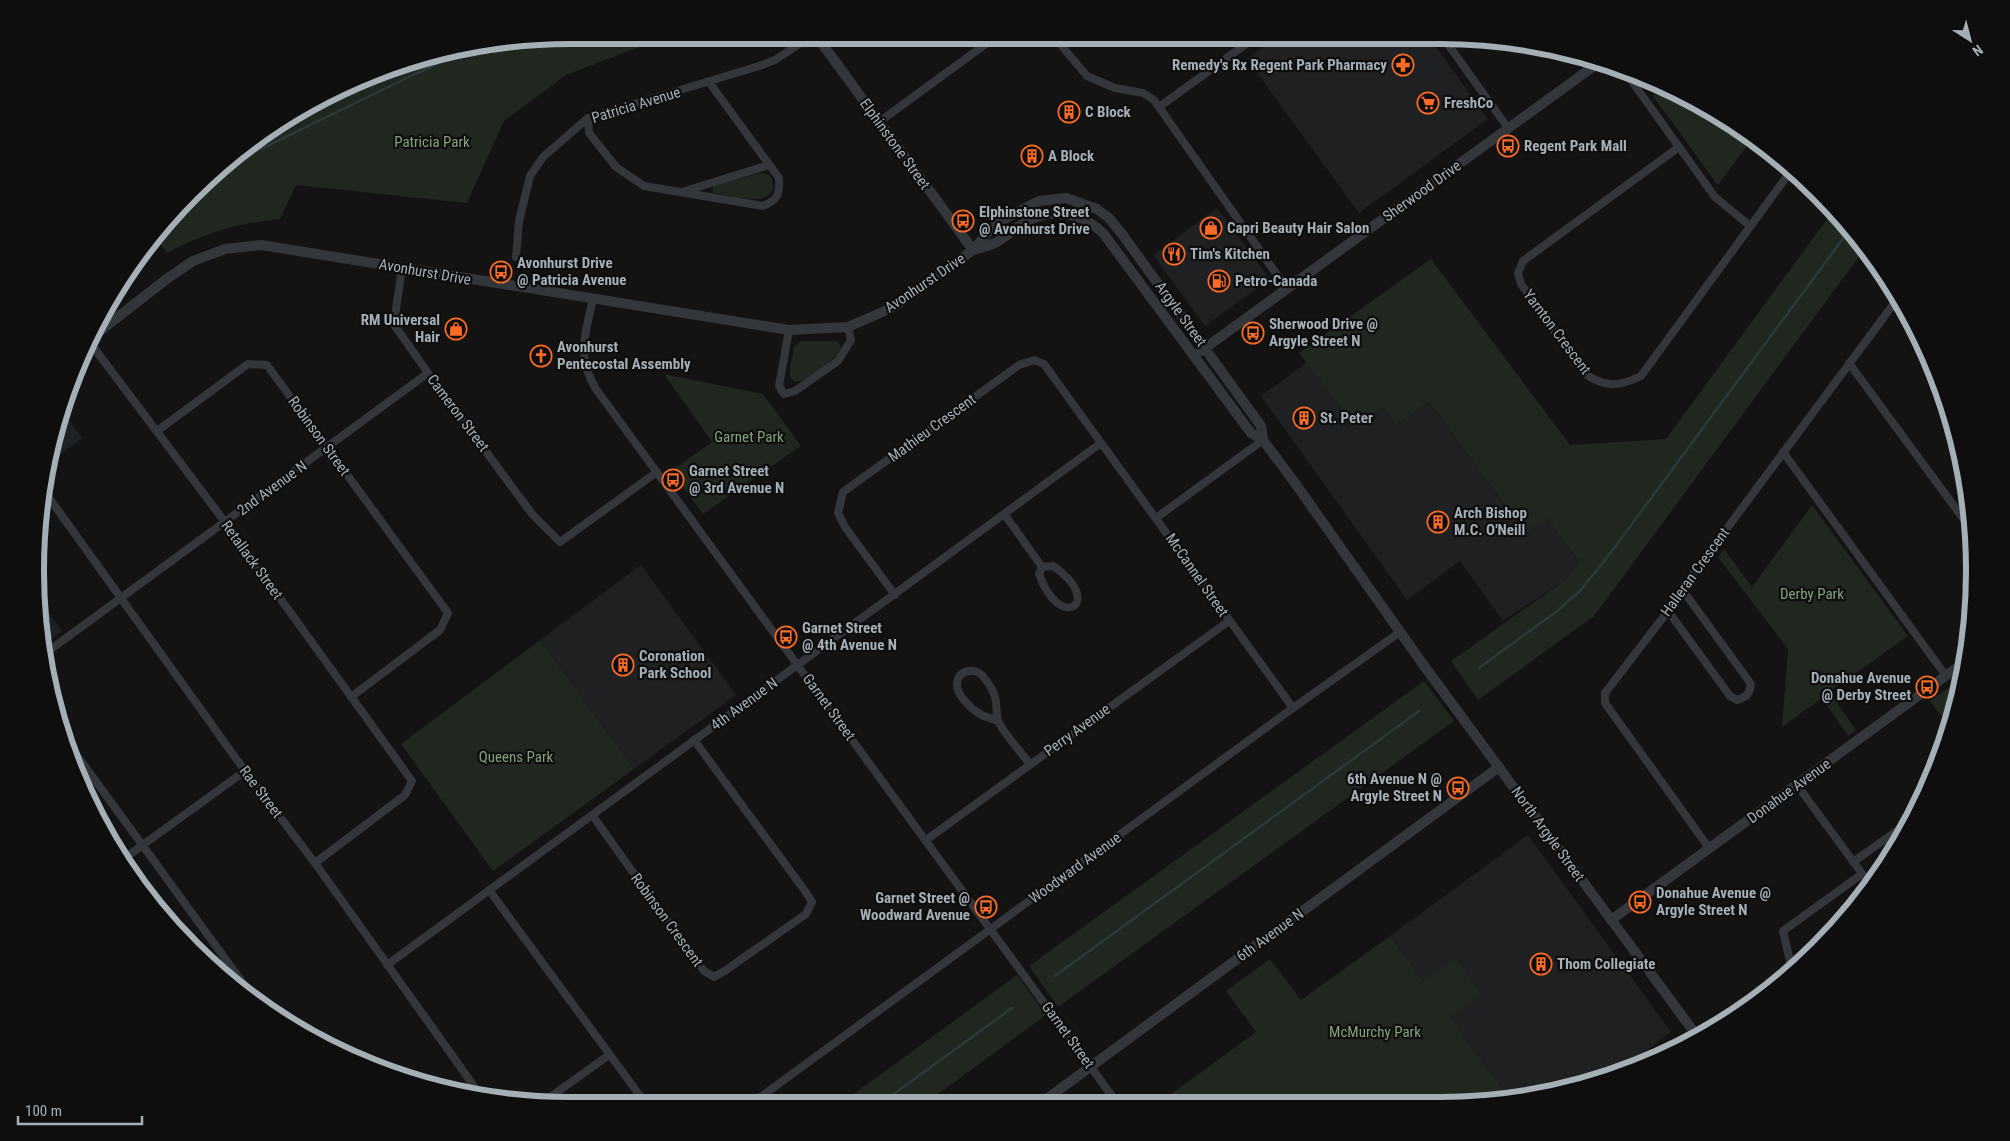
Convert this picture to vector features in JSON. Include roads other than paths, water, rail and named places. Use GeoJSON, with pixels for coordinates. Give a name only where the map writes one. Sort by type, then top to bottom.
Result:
{"type":"FeatureCollection","features":[{"type":"Feature","properties":{"kind":"street","name":"Patricia Avenue"},"geometry":{"type":"LineString","coordinates":[[516,256],[519,221],[530,176],[543,157],[588,118],[710,82],[775,60],[798,44]]}},
{"type":"Feature","properties":{"kind":"street","name":"Elphinstone Street"},"geometry":{"type":"LineString","coordinates":[[822,44],[973,250]]}},
{"type":"Feature","properties":{"kind":"street"},"geometry":{"type":"LineString","coordinates":[[879,122],[986,44]]}},
{"type":"Feature","properties":{"kind":"street"},"geometry":{"type":"LineString","coordinates":[[1060,44],[1087,76],[1115,88],[1143,93],[1154,100],[1171,127],[1287,289]]}},
{"type":"Feature","properties":{"kind":"street"},"geometry":{"type":"LineString","coordinates":[[1160,107],[1246,44]]}},
{"type":"Feature","properties":{"kind":"street"},"geometry":{"type":"LineString","coordinates":[[1448,44],[1508,128]]}},
{"type":"Feature","properties":{"kind":"street","name":"Sherwood Drive"},"geometry":{"type":"LineString","coordinates":[[1194,356],[1593,67]]}},
{"type":"Feature","properties":{"kind":"street"},"geometry":{"type":"LineString","coordinates":[[1631,80],[1716,197],[1750,226]]}},
{"type":"Feature","properties":{"kind":"street"},"geometry":{"type":"LineString","coordinates":[[588,118],[589,134],[616,166],[644,186],[763,206],[772,202],[780,192],[779,178],[710,82]]}},
{"type":"Feature","properties":{"kind":"street","name":"Yarnton Crescent"},"geometry":{"type":"LineString","coordinates":[[1679,147],[1523,261],[1518,273],[1521,284],[1584,373],[1595,381],[1612,385],[1628,382],[1641,376],[1788,175]]}},
{"type":"Feature","properties":{"kind":"street"},"geometry":{"type":"LineString","coordinates":[[680,193],[769,166]]}},
{"type":"Feature","properties":{"kind":"street","name":"Avonhurst Drive"},"geometry":{"type":"LineString","coordinates":[[102,330],[187,266],[225,250],[261,245],[789,330],[848,327],[894,307],[973,250],[989,231],[1006,218],[1030,204],[1066,198],[1080,203]]}},
{"type":"Feature","properties":{"kind":"street","name":"Argyle Street"},"geometry":{"type":"LineString","coordinates":[[1080,203],[1097,209],[1109,218],[1206,348],[1261,426],[1263,440]]}},
{"type":"Feature","properties":{"kind":"street","name":"Avonhurst Drive"},"geometry":{"type":"LineString","coordinates":[[973,250],[994,244],[1026,222],[1040,216],[1053,213],[1069,214]]}},
{"type":"Feature","properties":{"kind":"street","name":"Argyle Street"},"geometry":{"type":"LineString","coordinates":[[1069,214],[1083,218],[1103,232],[1251,433],[1263,440],[1400,632]]}},
{"type":"Feature","properties":{"kind":"street","name":"Cameron Street"},"geometry":{"type":"LineString","coordinates":[[402,268],[395,326],[532,514],[560,542],[657,472]]}},
{"type":"Feature","properties":{"kind":"street","name":"Garnet Street"},"geometry":{"type":"LineString","coordinates":[[593,298],[583,354],[587,375],[1114,1097]]}},
{"type":"Feature","properties":{"kind":"street","name":"Halleran Crescent"},"geometry":{"type":"LineString","coordinates":[[1709,848],[1605,703],[1605,693],[1668,611],[1682,588],[1894,304]]}},
{"type":"Feature","properties":{"kind":"street"},"geometry":{"type":"LineString","coordinates":[[789,330],[779,386],[784,394],[795,391],[838,361],[851,340],[848,327]]}},
{"type":"Feature","properties":{"kind":"street","name":"Retallack Street"},"geometry":{"type":"LineString","coordinates":[[93,348],[225,522],[412,781],[405,795],[314,864]]}},
{"type":"Feature","properties":{"kind":"street","name":"Mathieu Crescent"},"geometry":{"type":"LineString","coordinates":[[895,595],[845,527],[838,513],[843,492],[1019,365],[1034,360],[1044,364],[1100,443]]}},
{"type":"Feature","properties":{"kind":"street"},"geometry":{"type":"LineString","coordinates":[[1849,363],[1963,514]]}},
{"type":"Feature","properties":{"kind":"street","name":"Robinson Street"},"geometry":{"type":"LineString","coordinates":[[157,431],[248,364],[267,365],[328,447],[448,613],[440,630],[351,697]]}},
{"type":"Feature","properties":{"kind":"street","name":"2nd Avenue N"},"geometry":{"type":"LineString","coordinates":[[50,650],[428,373]]}},
{"type":"Feature","properties":{"kind":"street"},"geometry":{"type":"LineString","coordinates":[[1156,518],[1263,440]]}},
{"type":"Feature","properties":{"kind":"street","name":"McCannel Street"},"geometry":{"type":"LineString","coordinates":[[1100,443],[1293,708]]}},
{"type":"Feature","properties":{"kind":"street","name":"4th Avenue N"},"geometry":{"type":"LineString","coordinates":[[387,964],[1005,515],[1100,443]]}},
{"type":"Feature","properties":{"kind":"street"},"geometry":{"type":"LineString","coordinates":[[1783,452],[1946,676]]}},
{"type":"Feature","properties":{"kind":"street","name":"Rae Street"},"geometry":{"type":"LineString","coordinates":[[49,497],[122,597],[244,771],[387,964],[476,1088]]}},
{"type":"Feature","properties":{"kind":"street"},"geometry":{"type":"LineString","coordinates":[[1005,515],[1042,567]]}},
{"type":"Feature","properties":{"kind":"street"},"geometry":{"type":"LineString","coordinates":[[1053,566],[1068,578],[1078,595],[1078,601],[1074,606],[1068,609],[1062,607],[1049,594],[1039,574],[1042,567],[1053,566]]}},
{"type":"Feature","properties":{"kind":"street"},"geometry":{"type":"LineString","coordinates":[[1668,611],[1730,696],[1737,700],[1746,697],[1750,691],[1751,684],[1682,588]]}},
{"type":"Feature","properties":{"kind":"street","name":"Perry Avenue"},"geometry":{"type":"LineString","coordinates":[[926,840],[1229,621]]}},
{"type":"Feature","properties":{"kind":"street","name":"Woodward Avenue"},"geometry":{"type":"LineString","coordinates":[[761,1097],[1400,632]]}},
{"type":"Feature","properties":{"kind":"street","name":"North Argyle Street"},"geometry":{"type":"LineString","coordinates":[[1400,632],[1694,1032]]}},
{"type":"Feature","properties":{"kind":"street","name":"Donahue Avenue"},"geometry":{"type":"LineString","coordinates":[[1611,920],[1957,668]]}},
{"type":"Feature","properties":{"kind":"street"},"geometry":{"type":"LineString","coordinates":[[998,721],[980,714],[969,705],[959,693],[957,685],[959,676],[966,671],[975,670],[982,676],[991,688],[996,700],[998,721],[1030,764]]}},
{"type":"Feature","properties":{"kind":"street","name":"Robinson Crescent"},"geometry":{"type":"LineString","coordinates":[[592,815],[704,970],[714,977],[806,914],[812,902],[694,740]]}},
{"type":"Feature","properties":{"kind":"street"},"geometry":{"type":"LineString","coordinates":[[79,758],[243,983]]}},
{"type":"Feature","properties":{"kind":"street","name":"6th Avenue N"},"geometry":{"type":"LineString","coordinates":[[1049,1097],[1499,768]]}},
{"type":"Feature","properties":{"kind":"street"},"geometry":{"type":"LineString","coordinates":[[128,856],[244,771]]}},
{"type":"Feature","properties":{"kind":"street"},"geometry":{"type":"LineString","coordinates":[[1797,785],[1866,879]]}},
{"type":"Feature","properties":{"kind":"street"},"geometry":{"type":"LineString","coordinates":[[1854,862],[1898,830]]}},
{"type":"Feature","properties":{"kind":"street"},"geometry":{"type":"LineString","coordinates":[[1791,963],[1783,931],[1862,874]]}},
{"type":"Feature","properties":{"kind":"street"},"geometry":{"type":"LineString","coordinates":[[489,890],[641,1097]]}},
{"type":"Feature","properties":{"kind":"street"},"geometry":{"type":"LineString","coordinates":[[551,1096],[609,1055]]}},
{"type":"Feature","properties":{"kind":"waterway"},"geometry":{"type":"LineString","coordinates":[[245,157],[450,58]]}},
{"type":"Feature","properties":{"kind":"waterway"},"geometry":{"type":"LineString","coordinates":[[1479,668],[1557,611],[1580,591],[1612,551],[1845,235]]}},
{"type":"Feature","properties":{"kind":"waterway"},"geometry":{"type":"LineString","coordinates":[[1055,976],[1419,711]]}},
{"type":"Feature","properties":{"kind":"waterway"},"geometry":{"type":"LineString","coordinates":[[890,1097],[1012,1008]]}},
{"type":"Feature","properties":{"kind":"place","name":"Remedy's Rx Regent Park Pharmacy"},"geometry":{"type":"Point","coordinates":[1403,65]}},
{"type":"Feature","properties":{"kind":"place","name":"FreshCo"},"geometry":{"type":"Point","coordinates":[1428,103]}},
{"type":"Feature","properties":{"kind":"place","name":"C Block"},"geometry":{"type":"Point","coordinates":[1069,112]}},
{"type":"Feature","properties":{"kind":"place","name":"Regent Park Mall"},"geometry":{"type":"Point","coordinates":[1508,146]}},
{"type":"Feature","properties":{"kind":"place","name":"A Block"},"geometry":{"type":"Point","coordinates":[1032,156]}},
{"type":"Feature","properties":{"kind":"place","name":"Elphinstone Street @ Avonhurst Drive"},"geometry":{"type":"Point","coordinates":[963,221]}},
{"type":"Feature","properties":{"kind":"place","name":"Capri Beauty Hair Salon"},"geometry":{"type":"Point","coordinates":[1211,228]}},
{"type":"Feature","properties":{"kind":"place","name":"Tim's Kitchen"},"geometry":{"type":"Point","coordinates":[1174,254]}},
{"type":"Feature","properties":{"kind":"place","name":"Avonhurst Drive @ Patricia Avenue"},"geometry":{"type":"Point","coordinates":[501,272]}},
{"type":"Feature","properties":{"kind":"place","name":"Petro-Canada"},"geometry":{"type":"Point","coordinates":[1219,281]}},
{"type":"Feature","properties":{"kind":"place","name":"RM Universal Hair"},"geometry":{"type":"Point","coordinates":[456,329]}},
{"type":"Feature","properties":{"kind":"place","name":"Sherwood Drive @ Argyle Street N"},"geometry":{"type":"Point","coordinates":[1253,333]}},
{"type":"Feature","properties":{"kind":"place","name":"Avonhurst Pentecostal Assembly"},"geometry":{"type":"Point","coordinates":[541,356]}},
{"type":"Feature","properties":{"kind":"place","name":"St. Peter"},"geometry":{"type":"Point","coordinates":[1304,418]}},
{"type":"Feature","properties":{"kind":"place","name":"Garnet Street @ 3rd Avenue N"},"geometry":{"type":"Point","coordinates":[673,480]}},
{"type":"Feature","properties":{"kind":"place","name":"Arch Bishop M.C. O'Neill"},"geometry":{"type":"Point","coordinates":[1438,522]}},
{"type":"Feature","properties":{"kind":"place","name":"Garnet Street @ 4th Avenue N"},"geometry":{"type":"Point","coordinates":[786,637]}},
{"type":"Feature","properties":{"kind":"place","name":"Coronation Park School"},"geometry":{"type":"Point","coordinates":[623,665]}},
{"type":"Feature","properties":{"kind":"place","name":"Donahue Avenue @ Derby Street"},"geometry":{"type":"Point","coordinates":[1927,687]}},
{"type":"Feature","properties":{"kind":"place","name":"6th Avenue N @ Argyle Street N"},"geometry":{"type":"Point","coordinates":[1458,788]}},
{"type":"Feature","properties":{"kind":"place","name":"Donahue Avenue @ Argyle Street N"},"geometry":{"type":"Point","coordinates":[1640,902]}},
{"type":"Feature","properties":{"kind":"place","name":"Garnet Street @ Woodward Avenue"},"geometry":{"type":"Point","coordinates":[986,907]}},
{"type":"Feature","properties":{"kind":"place","name":"Thom Collegiate"},"geometry":{"type":"Point","coordinates":[1541,964]}},
{"type":"Feature","properties":{"kind":"park label","name":"Patricia Park"},"geometry":{"type":"Point","coordinates":[432,142]}},
{"type":"Feature","properties":{"kind":"park label","name":"Garnet Park"},"geometry":{"type":"Point","coordinates":[749,437]}},
{"type":"Feature","properties":{"kind":"park label","name":"Derby Park"},"geometry":{"type":"Point","coordinates":[1812,594]}},
{"type":"Feature","properties":{"kind":"park label","name":"Queens Park"},"geometry":{"type":"Point","coordinates":[516,757]}},
{"type":"Feature","properties":{"kind":"park label","name":"McMurchy Park"},"geometry":{"type":"Point","coordinates":[1375,1032]}}]}
